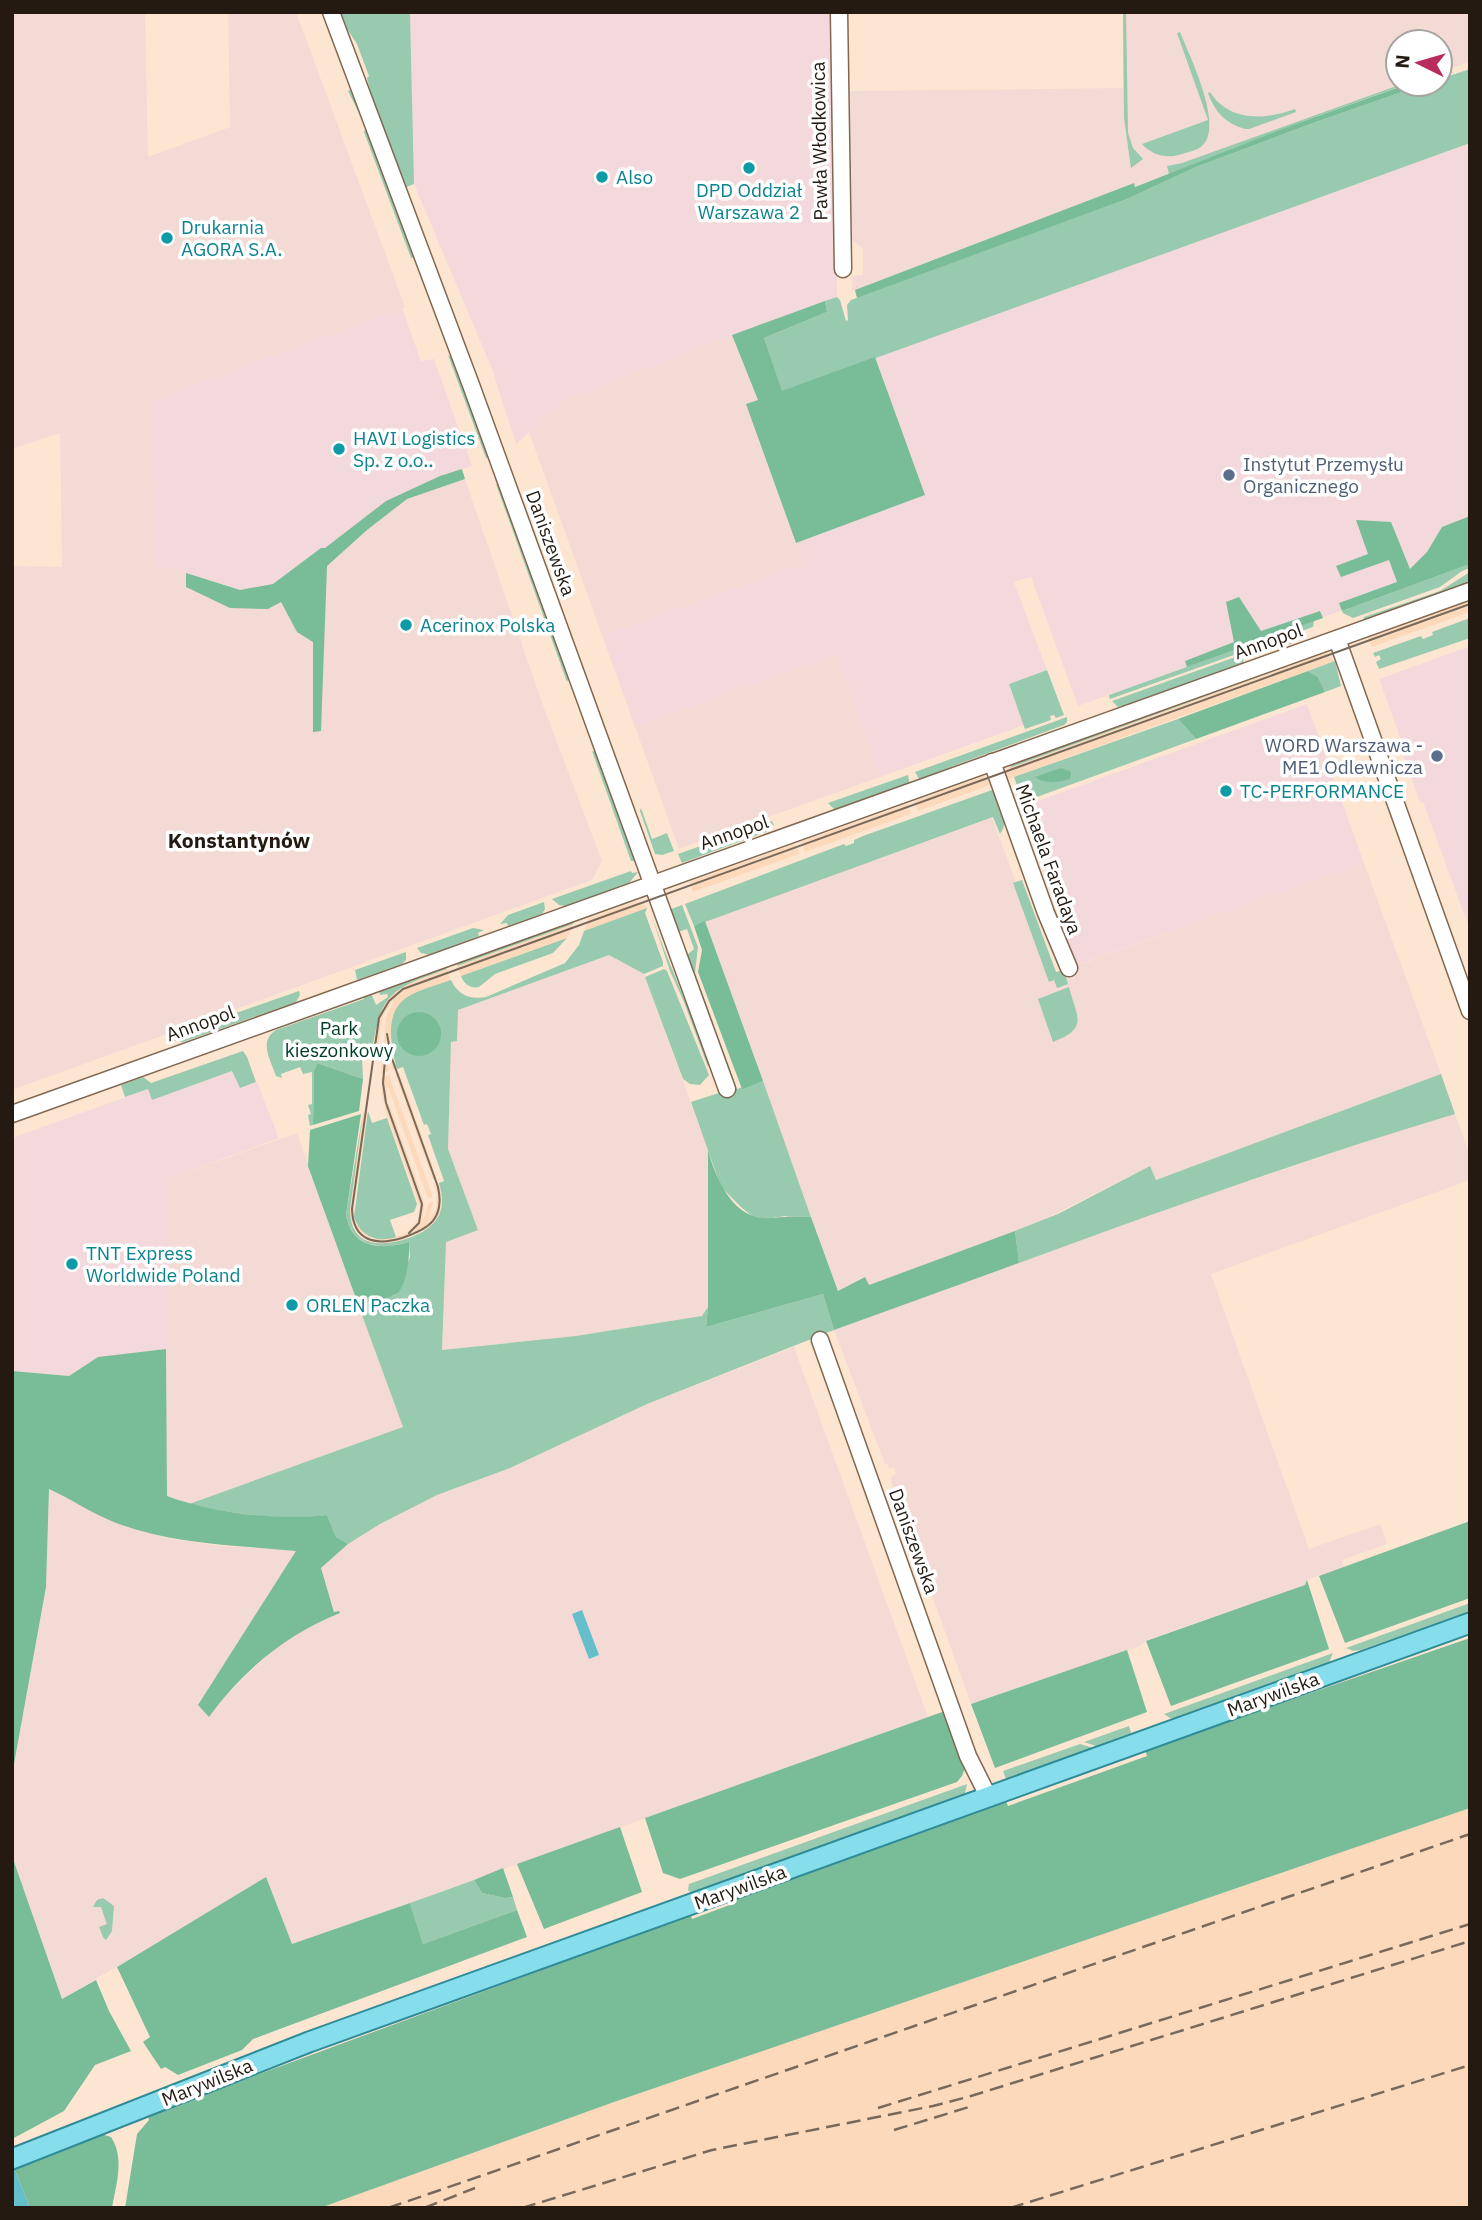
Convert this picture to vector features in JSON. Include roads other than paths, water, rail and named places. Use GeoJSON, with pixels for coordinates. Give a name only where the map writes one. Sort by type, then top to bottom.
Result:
{"type":"FeatureCollection","features":[{"type":"Feature","properties":{"kind":"main road","name":"Marywilska"},"geometry":{"type":"LineString","coordinates":[[12,2159],[309,2042],[1470,1623]]}},
{"type":"Feature","properties":{"kind":"street","name":"Daniszewska"},"geometry":{"type":"LineString","coordinates":[[331,12],[471,385],[727,1089]]}},
{"type":"Feature","properties":{"kind":"street","name":"Pawła Włodkowica"},"geometry":{"type":"LineString","coordinates":[[839,12],[843,269]]}},
{"type":"Feature","properties":{"kind":"street","name":"Annopol"},"geometry":{"type":"LineString","coordinates":[[12,1114],[1470,591]]}},
{"type":"Feature","properties":{"kind":"street"},"geometry":{"type":"LineString","coordinates":[[1336,639],[1470,1011]]}},
{"type":"Feature","properties":{"kind":"street","name":"Michaela Faradaya"},"geometry":{"type":"LineString","coordinates":[[992,762],[1046,914],[1069,968]]}},
{"type":"Feature","properties":{"kind":"street","name":"Daniszewska"},"geometry":{"type":"LineString","coordinates":[[820,1340],[968,1756],[972,1787],[983,1800]]}},
{"type":"Feature","properties":{"kind":"water"},"geometry":{"type":"Polygon","coordinates":[[[582,1610],[599,1655],[589,1659],[572,1614],[582,1610]]]}},
{"type":"Feature","properties":{"kind":"water"},"geometry":{"type":"Polygon","coordinates":[[[12,2163],[30,2208],[12,2208],[12,2163]]]}},
{"type":"Feature","properties":{"kind":"tram line"},"geometry":{"type":"LineString","coordinates":[[387,1034],[391,1056],[440,1198],[437,1215],[420,1231],[402,1238],[375,1241],[361,1234],[356,1228],[352,1209],[379,1018],[389,1001],[403,989],[1470,604]]}},
{"type":"Feature","properties":{"kind":"tram line"},"geometry":{"type":"LineString","coordinates":[[386,1049],[383,1083],[386,1103],[422,1204],[419,1223],[409,1233]]}},
{"type":"Feature","properties":{"kind":"railway"},"geometry":{"type":"LineString","coordinates":[[388,2208],[1470,1834]]}},
{"type":"Feature","properties":{"kind":"railway"},"geometry":{"type":"LineString","coordinates":[[878,2108],[1470,1924]]}},
{"type":"Feature","properties":{"kind":"railway"},"geometry":{"type":"LineString","coordinates":[[522,2208],[712,2150],[971,2096],[1470,1941]]}},
{"type":"Feature","properties":{"kind":"railway"},"geometry":{"type":"LineString","coordinates":[[1010,2208],[1470,2065]]}},
{"type":"Feature","properties":{"kind":"railway"},"geometry":{"type":"LineString","coordinates":[[894,2130],[969,2107]]}},
{"type":"Feature","properties":{"kind":"railway"},"geometry":{"type":"LineString","coordinates":[[424,2208],[475,2188]]}},
{"type":"Feature","properties":{"kind":"place","name":"DPD Oddział Warszawa 2"},"geometry":{"type":"Point","coordinates":[749,168]}},
{"type":"Feature","properties":{"kind":"place","name":"Also"},"geometry":{"type":"Point","coordinates":[602,177]}},
{"type":"Feature","properties":{"kind":"place","name":"Drukarnia AGORA S.A."},"geometry":{"type":"Point","coordinates":[167,238]}},
{"type":"Feature","properties":{"kind":"place","name":"HAVI Logistics Sp. z o.o.."},"geometry":{"type":"Point","coordinates":[339,449]}},
{"type":"Feature","properties":{"kind":"place","name":"Instytut Przemysłu Organicznego"},"geometry":{"type":"Point","coordinates":[1229,475]}},
{"type":"Feature","properties":{"kind":"place","name":"Acerinox Polska"},"geometry":{"type":"Point","coordinates":[406,625]}},
{"type":"Feature","properties":{"kind":"place","name":"WORD Warszawa - ME1 Odlewnicza"},"geometry":{"type":"Point","coordinates":[1437,756]}},
{"type":"Feature","properties":{"kind":"place","name":"TC-PERFORMANCE"},"geometry":{"type":"Point","coordinates":[1226,791]}},
{"type":"Feature","properties":{"kind":"place","name":"TNT Express Worldwide Poland"},"geometry":{"type":"Point","coordinates":[72,1264]}},
{"type":"Feature","properties":{"kind":"place","name":"ORLEN Paczka"},"geometry":{"type":"Point","coordinates":[292,1305]}},
{"type":"Feature","properties":{"kind":"district","name":"Konstantynów"},"geometry":{"type":"Point","coordinates":[239,841]}},
{"type":"Feature","properties":{"kind":"park label","name":"Park kieszonkowy"},"geometry":{"type":"Point","coordinates":[339,1039]}}]}
